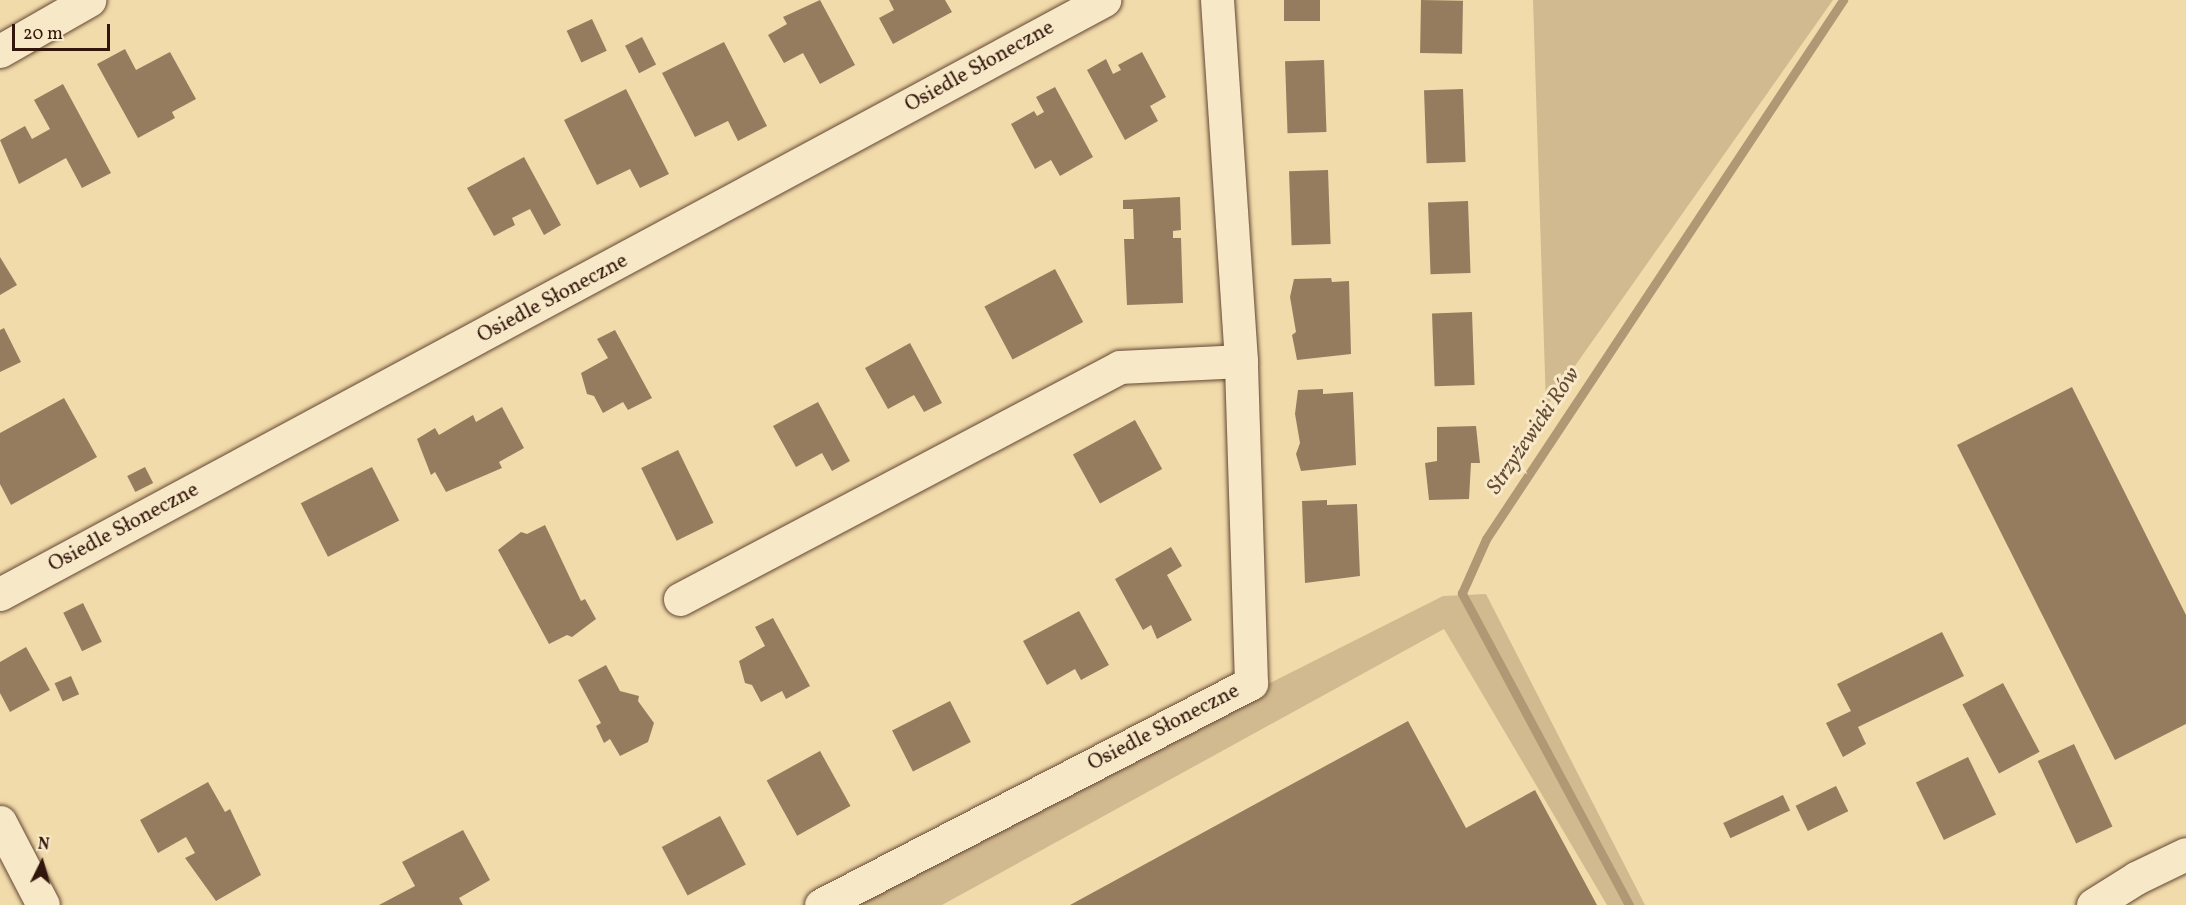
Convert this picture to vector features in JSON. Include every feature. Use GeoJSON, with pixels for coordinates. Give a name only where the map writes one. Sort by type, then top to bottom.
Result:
{"type":"FeatureCollection","features":[{"type":"Feature","properties":{"kind":"street"},"geometry":{"type":"LineString","coordinates":[[0,51],[89,0]]}},
{"type":"Feature","properties":{"kind":"street","name":"Osiedle Słoneczne"},"geometry":{"type":"LineString","coordinates":[[0,594],[1104,0]]}},
{"type":"Feature","properties":{"kind":"street","name":"Osiedle Słoneczne"},"geometry":{"type":"LineString","coordinates":[[821,905],[1251,683],[1240,361],[1216,0]]}},
{"type":"Feature","properties":{"kind":"street"},"geometry":{"type":"LineString","coordinates":[[680,599],[1120,367],[1240,361]]}},
{"type":"Feature","properties":{"kind":"street"},"geometry":{"type":"LineString","coordinates":[[0,822],[43,905]]}},
{"type":"Feature","properties":{"kind":"street"},"geometry":{"type":"LineString","coordinates":[[2093,905],[2136,878],[2186,854]]}},
{"type":"Feature","properties":{"kind":"shaded area"},"geometry":{"type":"Polygon","coordinates":[[[1533,0],[1833,0],[1546,407],[1533,0]]]}},
{"type":"Feature","properties":{"kind":"shaded area"},"geometry":{"type":"Polygon","coordinates":[[[1486,594],[1645,905],[1607,905],[1444,629],[942,905],[829,905],[1443,596],[1486,594]]]}},
{"type":"Feature","properties":{"kind":"building"},"geometry":{"type":"Polygon","coordinates":[[[820,0],[855,65],[820,84],[803,53],[784,63],[768,35],[787,24],[783,17],[820,0]]]}},
{"type":"Feature","properties":{"kind":"building"},"geometry":{"type":"Polygon","coordinates":[[[889,0],[945,0],[952,12],[893,44],[879,18],[894,10],[889,0]]]}},
{"type":"Feature","properties":{"kind":"building"},"geometry":{"type":"Polygon","coordinates":[[[1284,0],[1320,0],[1320,21],[1284,21],[1284,0]]]}},
{"type":"Feature","properties":{"kind":"building"},"geometry":{"type":"Polygon","coordinates":[[[1421,0],[1463,1],[1462,54],[1420,53],[1421,0]]]}},
{"type":"Feature","properties":{"kind":"building"},"geometry":{"type":"Polygon","coordinates":[[[592,19],[607,51],[581,63],[567,31],[592,19]]]}},
{"type":"Feature","properties":{"kind":"building"},"geometry":{"type":"Polygon","coordinates":[[[642,37],[656,65],[639,73],[625,46],[642,37]]]}},
{"type":"Feature","properties":{"kind":"building"},"geometry":{"type":"Polygon","coordinates":[[[724,42],[767,126],[738,141],[728,121],[695,137],[662,73],[724,42]]]}},
{"type":"Feature","properties":{"kind":"building"},"geometry":{"type":"Polygon","coordinates":[[[125,49],[136,70],[170,52],[196,99],[172,112],[175,118],[138,138],[97,64],[125,49]]]}},
{"type":"Feature","properties":{"kind":"building"},"geometry":{"type":"Polygon","coordinates":[[[1142,52],[1166,97],[1150,106],[1158,121],[1125,140],[1087,70],[1106,59],[1113,74],[1121,70],[1118,65],[1142,52]]]}},
{"type":"Feature","properties":{"kind":"building"},"geometry":{"type":"Polygon","coordinates":[[[1324,60],[1327,132],[1288,133],[1285,61],[1324,60]]]}},
{"type":"Feature","properties":{"kind":"building"},"geometry":{"type":"Polygon","coordinates":[[[63,84],[111,173],[82,188],[66,158],[19,184],[0,140],[25,126],[32,139],[50,129],[34,100],[63,84]]]}},
{"type":"Feature","properties":{"kind":"building"},"geometry":{"type":"Polygon","coordinates":[[[1055,87],[1093,157],[1060,176],[1051,160],[1035,169],[1011,124],[1034,111],[1037,116],[1044,112],[1036,97],[1055,87]]]}},
{"type":"Feature","properties":{"kind":"building"},"geometry":{"type":"Polygon","coordinates":[[[626,89],[669,174],[640,188],[630,169],[597,185],[564,120],[626,89]]]}},
{"type":"Feature","properties":{"kind":"building"},"geometry":{"type":"Polygon","coordinates":[[[1463,89],[1466,162],[1427,163],[1424,90],[1463,89]]]}},
{"type":"Feature","properties":{"kind":"building"},"geometry":{"type":"Polygon","coordinates":[[[524,157],[561,225],[544,235],[530,209],[512,218],[515,225],[494,236],[467,188],[524,157]]]}},
{"type":"Feature","properties":{"kind":"building"},"geometry":{"type":"Polygon","coordinates":[[[1328,170],[1331,244],[1292,245],[1289,171],[1328,170]]]}},
{"type":"Feature","properties":{"kind":"building"},"geometry":{"type":"Polygon","coordinates":[[[1180,197],[1181,230],[1173,231],[1173,238],[1181,238],[1183,303],[1127,305],[1124,239],[1134,239],[1133,209],[1123,209],[1123,200],[1180,197]]]}},
{"type":"Feature","properties":{"kind":"building"},"geometry":{"type":"Polygon","coordinates":[[[1468,201],[1471,273],[1431,274],[1428,202],[1468,201]]]}},
{"type":"Feature","properties":{"kind":"building"},"geometry":{"type":"Polygon","coordinates":[[[0,257],[17,285],[0,295],[0,257]]]}},
{"type":"Feature","properties":{"kind":"building"},"geometry":{"type":"Polygon","coordinates":[[[1055,269],[1083,322],[1013,360],[984,307],[1055,269]]]}},
{"type":"Feature","properties":{"kind":"building"},"geometry":{"type":"Polygon","coordinates":[[[1331,278],[1332,282],[1349,281],[1351,354],[1297,360],[1292,335],[1296,332],[1290,297],[1294,279],[1331,278]]]}},
{"type":"Feature","properties":{"kind":"building"},"geometry":{"type":"Polygon","coordinates":[[[1472,312],[1475,385],[1435,386],[1432,313],[1472,312]]]}},
{"type":"Feature","properties":{"kind":"building"},"geometry":{"type":"Polygon","coordinates":[[[4,328],[21,362],[0,372],[0,330],[4,328]]]}},
{"type":"Feature","properties":{"kind":"building"},"geometry":{"type":"Polygon","coordinates":[[[615,330],[652,398],[628,410],[623,402],[603,413],[594,396],[587,394],[581,373],[608,358],[597,339],[615,330]]]}},
{"type":"Feature","properties":{"kind":"building"},"geometry":{"type":"Polygon","coordinates":[[[910,343],[942,403],[924,412],[914,395],[888,409],[865,368],[910,343]]]}},
{"type":"Feature","properties":{"kind":"building"},"geometry":{"type":"Polygon","coordinates":[[[2072,387],[2186,615],[2186,724],[2115,760],[1957,445],[2072,387]]]}},
{"type":"Feature","properties":{"kind":"building"},"geometry":{"type":"Polygon","coordinates":[[[1323,389],[1323,394],[1353,392],[1356,465],[1301,471],[1296,454],[1300,443],[1295,414],[1298,390],[1323,389]]]}},
{"type":"Feature","properties":{"kind":"building"},"geometry":{"type":"Polygon","coordinates":[[[64,398],[97,457],[11,505],[0,484],[0,433],[64,398]]]}},
{"type":"Feature","properties":{"kind":"building"},"geometry":{"type":"Polygon","coordinates":[[[818,402],[850,461],[832,471],[822,453],[796,467],[773,426],[818,402]]]}},
{"type":"Feature","properties":{"kind":"building"},"geometry":{"type":"Polygon","coordinates":[[[502,407],[524,448],[499,462],[502,468],[446,492],[435,472],[431,475],[417,439],[435,428],[439,435],[473,415],[476,422],[502,407]]]}},
{"type":"Feature","properties":{"kind":"building"},"geometry":{"type":"Polygon","coordinates":[[[1135,420],[1162,469],[1100,503],[1073,454],[1135,420]]]}},
{"type":"Feature","properties":{"kind":"building"},"geometry":{"type":"Polygon","coordinates":[[[1476,426],[1480,463],[1471,463],[1469,499],[1429,500],[1425,463],[1437,461],[1437,427],[1476,426]]]}},
{"type":"Feature","properties":{"kind":"building"},"geometry":{"type":"Polygon","coordinates":[[[678,450],[714,523],[677,541],[641,468],[678,450]]]}},
{"type":"Feature","properties":{"kind":"building"},"geometry":{"type":"Polygon","coordinates":[[[145,467],[153,483],[135,492],[127,476],[145,467]]]}},
{"type":"Feature","properties":{"kind":"building"},"geometry":{"type":"Polygon","coordinates":[[[372,467],[399,520],[328,557],[301,503],[372,467]]]}},
{"type":"Feature","properties":{"kind":"building"},"geometry":{"type":"Polygon","coordinates":[[[1327,500],[1327,505],[1357,504],[1360,576],[1305,583],[1302,501],[1327,500]]]}},
{"type":"Feature","properties":{"kind":"building"},"geometry":{"type":"Polygon","coordinates":[[[545,525],[581,601],[585,599],[596,619],[572,637],[567,635],[549,644],[498,550],[521,532],[527,534],[545,525]]]}},
{"type":"Feature","properties":{"kind":"building"},"geometry":{"type":"Polygon","coordinates":[[[1171,547],[1182,566],[1167,575],[1192,620],[1157,639],[1151,625],[1143,630],[1115,579],[1171,547]]]}},
{"type":"Feature","properties":{"kind":"building"},"geometry":{"type":"Polygon","coordinates":[[[83,603],[102,642],[82,651],[63,613],[83,603]]]}},
{"type":"Feature","properties":{"kind":"building"},"geometry":{"type":"Polygon","coordinates":[[[1079,611],[1109,665],[1081,680],[1075,669],[1047,685],[1023,641],[1079,611]]]}},
{"type":"Feature","properties":{"kind":"building"},"geometry":{"type":"Polygon","coordinates":[[[773,618],[810,686],[786,699],[782,691],[761,702],[752,685],[745,683],[739,661],[765,646],[755,627],[773,618]]]}},
{"type":"Feature","properties":{"kind":"building"},"geometry":{"type":"Polygon","coordinates":[[[1942,632],[1964,676],[1858,727],[1866,744],[1843,757],[1826,723],[1851,711],[1837,684],[1942,632]]]}},
{"type":"Feature","properties":{"kind":"building"},"geometry":{"type":"Polygon","coordinates":[[[26,647],[50,690],[10,712],[0,693],[0,662],[26,647]]]}},
{"type":"Feature","properties":{"kind":"building"},"geometry":{"type":"Polygon","coordinates":[[[606,665],[620,691],[639,696],[638,701],[654,723],[648,742],[620,756],[610,739],[604,743],[596,726],[601,723],[578,680],[606,665]]]}},
{"type":"Feature","properties":{"kind":"building"},"geometry":{"type":"Polygon","coordinates":[[[71,676],[79,694],[63,702],[55,683],[71,676]]]}},
{"type":"Feature","properties":{"kind":"building"},"geometry":{"type":"Polygon","coordinates":[[[2003,683],[2040,752],[1999,773],[1962,705],[2003,683]]]}},
{"type":"Feature","properties":{"kind":"building"},"geometry":{"type":"Polygon","coordinates":[[[950,701],[971,742],[913,771],[892,731],[950,701]]]}},
{"type":"Feature","properties":{"kind":"building"},"geometry":{"type":"Polygon","coordinates":[[[1408,721],[1466,828],[1535,790],[1597,905],[1070,905],[1408,721]]]}},
{"type":"Feature","properties":{"kind":"building"},"geometry":{"type":"Polygon","coordinates":[[[2074,744],[2112,826],[2076,843],[2038,761],[2074,744]]]}},
{"type":"Feature","properties":{"kind":"building"},"geometry":{"type":"Polygon","coordinates":[[[820,751],[851,806],[797,836],[767,781],[820,751]]]}},
{"type":"Feature","properties":{"kind":"building"},"geometry":{"type":"Polygon","coordinates":[[[1968,757],[1996,815],[1944,840],[1916,782],[1968,757]]]}},
{"type":"Feature","properties":{"kind":"building"},"geometry":{"type":"Polygon","coordinates":[[[208,782],[225,812],[230,809],[261,875],[216,901],[185,858],[195,853],[186,837],[158,853],[140,820],[208,782]]]}},
{"type":"Feature","properties":{"kind":"building"},"geometry":{"type":"Polygon","coordinates":[[[1836,786],[1848,811],[1808,831],[1796,806],[1836,786]]]}},
{"type":"Feature","properties":{"kind":"building"},"geometry":{"type":"Polygon","coordinates":[[[1783,795],[1790,810],[1730,838],[1723,823],[1783,795]]]}},
{"type":"Feature","properties":{"kind":"building"},"geometry":{"type":"Polygon","coordinates":[[[720,816],[746,865],[688,896],[662,847],[720,816]]]}},
{"type":"Feature","properties":{"kind":"building"},"geometry":{"type":"Polygon","coordinates":[[[463,830],[490,880],[459,898],[463,905],[379,905],[415,886],[402,862],[463,830]]]}},
{"type":"Feature","properties":{"kind":"waterway","name":"Strzyżewicki Rów"},"geometry":{"type":"LineString","coordinates":[[1629,905],[1462,593],[1486,539],[1843,0]]}}]}
